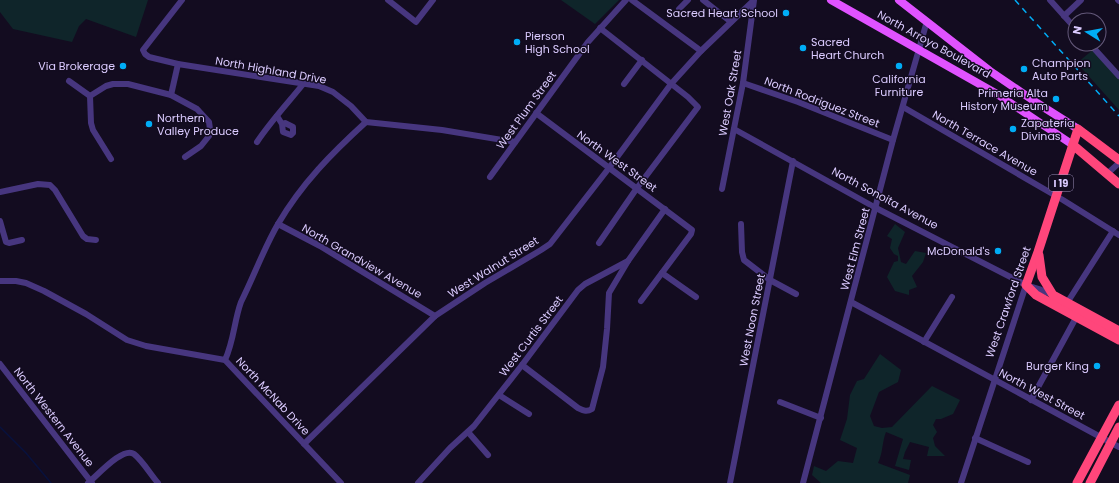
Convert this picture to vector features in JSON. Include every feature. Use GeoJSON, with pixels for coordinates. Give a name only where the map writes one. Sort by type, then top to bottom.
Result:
{"type":"FeatureCollection","features":[{"type":"Feature","properties":{"kind":"highway","name":"West Crawford Street"},"geometry":{"type":"LineString","coordinates":[[1026,285],[1078,129]]}},
{"type":"Feature","properties":{"kind":"highway"},"geometry":{"type":"LineString","coordinates":[[1078,129],[1119,160]]}},
{"type":"Feature","properties":{"kind":"highway","name":"North Arroyo Boulevard"},"geometry":{"type":"LineString","coordinates":[[1073,145],[1119,184]]}},
{"type":"Feature","properties":{"kind":"highway","name":"I 19"},"geometry":{"type":"LineString","coordinates":[[1038,252],[1042,277],[1053,295]]}},
{"type":"Feature","properties":{"kind":"highway","name":"North Sonoita Avenue"},"geometry":{"type":"LineString","coordinates":[[1026,285],[1036,295],[1078,313],[1100,325],[1119,340]]}},
{"type":"Feature","properties":{"kind":"highway","name":"North Sonoita Avenue"},"geometry":{"type":"LineString","coordinates":[[1053,295],[1067,303],[1078,313]]}},
{"type":"Feature","properties":{"kind":"highway","name":"North Sonoita Avenue"},"geometry":{"type":"LineString","coordinates":[[1100,325],[1119,330]]}},
{"type":"Feature","properties":{"kind":"highway"},"geometry":{"type":"LineString","coordinates":[[1077,483],[1119,405]]}},
{"type":"Feature","properties":{"kind":"highway"},"geometry":{"type":"LineString","coordinates":[[1090,483],[1115,444],[1119,428]]}},
{"type":"Feature","properties":{"kind":"main road","name":"North Arroyo Boulevard"},"geometry":{"type":"LineString","coordinates":[[831,0],[997,94],[1073,145]]}},
{"type":"Feature","properties":{"kind":"main road"},"geometry":{"type":"LineString","coordinates":[[899,0],[990,71],[1036,103],[1078,129]]}},
{"type":"Feature","properties":{"kind":"street","name":"North Highland Drive"},"geometry":{"type":"LineString","coordinates":[[182,0],[144,50],[145,54],[156,59],[178,64],[319,86],[333,92],[366,122]]}},
{"type":"Feature","properties":{"kind":"street"},"geometry":{"type":"LineString","coordinates":[[388,0],[416,22],[432,0]]}},
{"type":"Feature","properties":{"kind":"street","name":"West Plum Street"},"geometry":{"type":"LineString","coordinates":[[490,177],[588,42],[626,0]]}},
{"type":"Feature","properties":{"kind":"street"},"geometry":{"type":"LineString","coordinates":[[632,0],[701,52]]}},
{"type":"Feature","properties":{"kind":"street"},"geometry":{"type":"LineString","coordinates":[[679,9],[688,0]]}},
{"type":"Feature","properties":{"kind":"street"},"geometry":{"type":"LineString","coordinates":[[703,0],[731,22]]}},
{"type":"Feature","properties":{"kind":"street","name":"West Walnut Street"},"geometry":{"type":"LineString","coordinates":[[304,444],[435,316],[485,282],[546,248],[609,168],[671,84],[753,0]]}},
{"type":"Feature","properties":{"kind":"street","name":"West Oak Street"},"geometry":{"type":"LineString","coordinates":[[722,189],[743,83],[753,0]]}},
{"type":"Feature","properties":{"kind":"street"},"geometry":{"type":"LineString","coordinates":[[1050,0],[1067,19]]}},
{"type":"Feature","properties":{"kind":"street"},"geometry":{"type":"LineString","coordinates":[[1064,16],[1081,0]]}},
{"type":"Feature","properties":{"kind":"street","name":"West Elm Street"},"geometry":{"type":"LineString","coordinates":[[803,483],[893,140],[927,21]]}},
{"type":"Feature","properties":{"kind":"street"},"geometry":{"type":"LineString","coordinates":[[599,243],[637,188],[698,109],[698,106],[688,97],[600,28]]}},
{"type":"Feature","properties":{"kind":"street"},"geometry":{"type":"LineString","coordinates":[[1097,52],[1119,76]]}},
{"type":"Feature","properties":{"kind":"street"},"geometry":{"type":"LineString","coordinates":[[624,84],[642,60]]}},
{"type":"Feature","properties":{"kind":"street"},"geometry":{"type":"LineString","coordinates":[[171,95],[178,64]]}},
{"type":"Feature","properties":{"kind":"street"},"geometry":{"type":"LineString","coordinates":[[69,81],[90,96]]}},
{"type":"Feature","properties":{"kind":"street"},"geometry":{"type":"LineString","coordinates":[[90,96],[106,86],[119,83],[128,84],[171,95],[197,109],[209,122],[209,136],[193,153],[185,157]]}},
{"type":"Feature","properties":{"kind":"street","name":"North Rodriguez Street"},"geometry":{"type":"LineString","coordinates":[[743,83],[798,102],[893,140]]}},
{"type":"Feature","properties":{"kind":"street"},"geometry":{"type":"LineString","coordinates":[[257,142],[271,122],[304,84]]}},
{"type":"Feature","properties":{"kind":"street"},"geometry":{"type":"LineString","coordinates":[[90,96],[91,123],[111,159]]}},
{"type":"Feature","properties":{"kind":"street","name":"North Terrace Avenue"},"geometry":{"type":"LineString","coordinates":[[903,107],[1119,234]]}},
{"type":"Feature","properties":{"kind":"street","name":"North West Street"},"geometry":{"type":"LineString","coordinates":[[536,113],[692,230],[691,234],[662,273]]}},
{"type":"Feature","properties":{"kind":"street"},"geometry":{"type":"LineString","coordinates":[[277,116],[282,124]]}},
{"type":"Feature","properties":{"kind":"street"},"geometry":{"type":"LineString","coordinates":[[226,360],[241,302],[278,224],[318,168],[366,122],[442,130],[515,142]]}},
{"type":"Feature","properties":{"kind":"street","name":"North Sonoita Avenue"},"geometry":{"type":"LineString","coordinates":[[734,128],[876,208],[1026,285],[1053,295]]}},
{"type":"Feature","properties":{"kind":"street","name":"West Noon Street"},"geometry":{"type":"LineString","coordinates":[[730,483],[793,161]]}},
{"type":"Feature","properties":{"kind":"street"},"geometry":{"type":"LineString","coordinates":[[1107,174],[1119,163]]}},
{"type":"Feature","properties":{"kind":"street"},"geometry":{"type":"LineString","coordinates":[[0,192],[38,184],[50,185],[55,190],[83,236],[87,239],[96,240]]}},
{"type":"Feature","properties":{"kind":"street","name":"West Curtis Street"},"geometry":{"type":"LineString","coordinates":[[418,483],[450,448],[468,432],[500,394],[578,290],[584,284],[628,260],[665,209]]}},
{"type":"Feature","properties":{"kind":"street"},"geometry":{"type":"LineString","coordinates":[[0,222],[5,241],[8,244],[22,240]]}},
{"type":"Feature","properties":{"kind":"street","name":"North Grandview Avenue"},"geometry":{"type":"LineString","coordinates":[[278,224],[320,246],[435,316]]}},
{"type":"Feature","properties":{"kind":"street"},"geometry":{"type":"LineString","coordinates":[[741,224],[742,252],[744,260],[770,280],[796,294]]}},
{"type":"Feature","properties":{"kind":"street"},"geometry":{"type":"LineString","coordinates":[[1067,303],[1113,231]]}},
{"type":"Feature","properties":{"kind":"street"},"geometry":{"type":"LineString","coordinates":[[522,365],[578,408],[589,411],[592,409],[603,367],[609,293],[628,260]]}},
{"type":"Feature","properties":{"kind":"street"},"geometry":{"type":"LineString","coordinates":[[641,301],[662,273],[696,297]]}},
{"type":"Feature","properties":{"kind":"street","name":"North McNab Drive"},"geometry":{"type":"LineString","coordinates":[[0,280],[16,281],[44,291],[86,314],[127,340],[146,346],[226,360],[341,483]]}},
{"type":"Feature","properties":{"kind":"street","name":"West Crawford Street"},"geometry":{"type":"LineString","coordinates":[[961,483],[1026,285]]}},
{"type":"Feature","properties":{"kind":"street"},"geometry":{"type":"LineString","coordinates":[[924,342],[952,297]]}},
{"type":"Feature","properties":{"kind":"street","name":"North West Street"},"geometry":{"type":"LineString","coordinates":[[851,302],[1115,444]]}},
{"type":"Feature","properties":{"kind":"street"},"geometry":{"type":"LineString","coordinates":[[1031,400],[1078,313]]}},
{"type":"Feature","properties":{"kind":"street","name":"North Western Avenue"},"geometry":{"type":"LineString","coordinates":[[0,364],[90,482]]}},
{"type":"Feature","properties":{"kind":"street"},"geometry":{"type":"LineString","coordinates":[[500,394],[529,414]]}},
{"type":"Feature","properties":{"kind":"street"},"geometry":{"type":"LineString","coordinates":[[780,402],[821,418]]}},
{"type":"Feature","properties":{"kind":"street"},"geometry":{"type":"LineString","coordinates":[[468,432],[488,455]]}},
{"type":"Feature","properties":{"kind":"street"},"geometry":{"type":"LineString","coordinates":[[975,438],[1028,462]]}},
{"type":"Feature","properties":{"kind":"street"},"geometry":{"type":"LineString","coordinates":[[90,482],[122,454],[128,452],[134,454],[158,483]]}},
{"type":"Feature","properties":{"kind":"green space"},"geometry":{"type":"Polygon","coordinates":[[[0,0],[148,0],[136,37],[86,19],[79,26],[72,42],[13,29],[0,12],[0,0]]]}},
{"type":"Feature","properties":{"kind":"green space"},"geometry":{"type":"Polygon","coordinates":[[[561,0],[619,0],[595,24],[561,0]]]}},
{"type":"Feature","properties":{"kind":"green space"},"geometry":{"type":"Polygon","coordinates":[[[1090,52],[1097,52],[1119,76],[1119,110],[1077,63],[1090,52]]]}},
{"type":"Feature","properties":{"kind":"green space"},"geometry":{"type":"Polygon","coordinates":[[[895,224],[905,232],[898,248],[901,262],[906,264],[915,251],[926,253],[923,262],[912,276],[917,287],[909,290],[909,295],[895,291],[887,277],[894,262],[898,261],[898,256],[894,254],[890,248],[892,239],[887,236],[895,224]]]}},
{"type":"Feature","properties":{"kind":"green space"},"geometry":{"type":"Polygon","coordinates":[[[880,354],[901,370],[898,382],[879,392],[870,416],[874,426],[882,428],[892,427],[932,386],[960,400],[953,414],[941,419],[936,419],[933,425],[937,432],[933,438],[935,446],[945,456],[927,456],[929,447],[910,442],[903,459],[911,460],[909,470],[895,466],[903,439],[886,432],[878,463],[910,475],[908,483],[821,483],[812,475],[814,466],[826,471],[838,461],[853,463],[857,448],[840,440],[847,419],[850,395],[857,381],[864,379],[880,354]]]}},
{"type":"Feature","properties":{"kind":"waterway"},"geometry":{"type":"LineString","coordinates":[[0,427],[26,453],[51,483]]}},
{"type":"Feature","properties":{"kind":"railway"},"geometry":{"type":"LineString","coordinates":[[1015,0],[1119,116]]}},
{"type":"Feature","properties":{"kind":"place","name":"Sacred Heart School"},"geometry":{"type":"Point","coordinates":[786,13]}},
{"type":"Feature","properties":{"kind":"place","name":"Pierson High School"},"geometry":{"type":"Point","coordinates":[517,42]}},
{"type":"Feature","properties":{"kind":"place","name":"Sacred Heart Church"},"geometry":{"type":"Point","coordinates":[803,48]}},
{"type":"Feature","properties":{"kind":"place","name":"Via Brokerage"},"geometry":{"type":"Point","coordinates":[123,66]}},
{"type":"Feature","properties":{"kind":"place","name":"California Furniture"},"geometry":{"type":"Point","coordinates":[899,66]}},
{"type":"Feature","properties":{"kind":"place","name":"Champion Auto Parts"},"geometry":{"type":"Point","coordinates":[1024,69]}},
{"type":"Feature","properties":{"kind":"place","name":"Primeria Alta History Museum"},"geometry":{"type":"Point","coordinates":[1056,99]}},
{"type":"Feature","properties":{"kind":"place","name":"Northern Valley Produce"},"geometry":{"type":"Point","coordinates":[149,124]}},
{"type":"Feature","properties":{"kind":"place","name":"Zapateria Divinas"},"geometry":{"type":"Point","coordinates":[1013,129]}},
{"type":"Feature","properties":{"kind":"place","name":"McDonald's"},"geometry":{"type":"Point","coordinates":[998,251]}},
{"type":"Feature","properties":{"kind":"place","name":"Burger King"},"geometry":{"type":"Point","coordinates":[1097,366]}}]}
